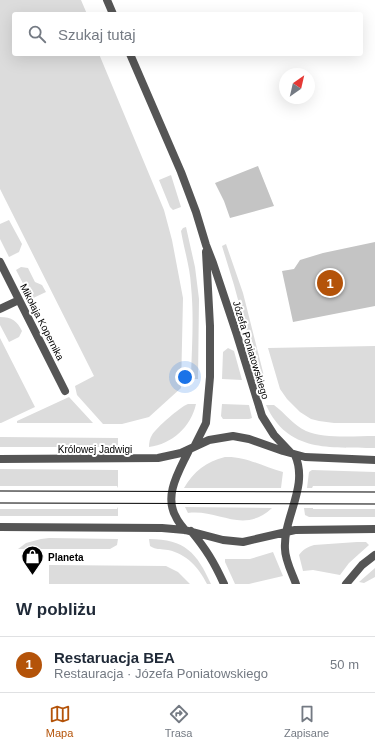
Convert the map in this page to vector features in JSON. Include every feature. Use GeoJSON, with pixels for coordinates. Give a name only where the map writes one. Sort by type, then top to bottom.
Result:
{"type":"FeatureCollection","features":[{"type":"Feature","properties":{"kind":"street"},"geometry":{"type":"LineString","coordinates":[[108,0],[112,12]]}},
{"type":"Feature","properties":{"kind":"street","name":"Józefa Poniatowskiego"},"geometry":{"type":"LineString","coordinates":[[131,56],[181,172],[196,212],[262,416],[274,435],[293,454]]}},
{"type":"Feature","properties":{"kind":"street","name":"Józefa Poniatowskiego"},"geometry":{"type":"LineString","coordinates":[[192,448],[206,423],[209,388],[210,326],[206,245]]}},
{"type":"Feature","properties":{"kind":"street","name":"Mikołaja Kopernika"},"geometry":{"type":"LineString","coordinates":[[0,262],[65,391]]}},
{"type":"Feature","properties":{"kind":"street"},"geometry":{"type":"LineString","coordinates":[[0,309],[19,300]]}},
{"type":"Feature","properties":{"kind":"street"},"geometry":{"type":"LineString","coordinates":[[224,584],[206,549],[176,518],[173,511],[171,495],[173,486],[192,448],[209,440],[233,436],[249,438],[293,454],[311,458],[375,460]]}},
{"type":"Feature","properties":{"kind":"street","name":"Królowej Jadwigi"},"geometry":{"type":"LineString","coordinates":[[0,459],[150,458],[174,455],[192,448]]}},
{"type":"Feature","properties":{"kind":"street"},"geometry":{"type":"LineString","coordinates":[[293,454],[299,466],[299,484],[286,532],[285,550],[296,584]]}},
{"type":"Feature","properties":{"kind":"street"},"geometry":{"type":"LineString","coordinates":[[0,527],[162,528],[188,531],[223,540],[243,542],[286,532],[308,529],[375,529]]}},
{"type":"Feature","properties":{"kind":"street"},"geometry":{"type":"LineString","coordinates":[[346,584],[362,564],[375,555]]}},
{"type":"Feature","properties":{"kind":"shaded area"},"geometry":{"type":"Polygon","coordinates":[[[0,0],[81,0],[86,12],[12,12],[12,56],[100,56],[164,210],[172,240],[183,298],[181,388],[149,417],[122,424],[103,424],[77,395],[75,386],[94,376],[0,189],[0,0]]]}},
{"type":"Feature","properties":{"kind":"shaded area"},"geometry":{"type":"Polygon","coordinates":[[[171,175],[181,207],[173,210],[170,207],[159,180],[171,175]]]}},
{"type":"Feature","properties":{"kind":"shaded area"},"geometry":{"type":"Polygon","coordinates":[[[9,220],[22,244],[19,252],[9,257],[0,239],[0,224],[9,220]]]}},
{"type":"Feature","properties":{"kind":"shaded area"},"geometry":{"type":"Polygon","coordinates":[[[186,227],[195,267],[199,299],[198,379],[193,379],[191,376],[192,297],[181,231],[186,227]]]}},
{"type":"Feature","properties":{"kind":"shaded area"},"geometry":{"type":"Polygon","coordinates":[[[226,244],[243,293],[264,376],[260,381],[222,246],[226,244]]]}},
{"type":"Feature","properties":{"kind":"shaded area"},"geometry":{"type":"Polygon","coordinates":[[[21,267],[28,268],[35,282],[42,285],[46,292],[31,299],[16,270],[21,267]]]}},
{"type":"Feature","properties":{"kind":"shaded area"},"geometry":{"type":"Polygon","coordinates":[[[0,317],[8,318],[16,322],[22,331],[19,337],[9,342],[0,325],[0,317]]]}},
{"type":"Feature","properties":{"kind":"shaded area"},"geometry":{"type":"Polygon","coordinates":[[[0,338],[35,407],[1,423],[0,423],[0,338]]]}},
{"type":"Feature","properties":{"kind":"shaded area"},"geometry":{"type":"Polygon","coordinates":[[[375,346],[375,423],[334,423],[319,421],[311,419],[300,412],[287,399],[280,389],[268,348],[375,346]]]}},
{"type":"Feature","properties":{"kind":"shaded area"},"geometry":{"type":"Polygon","coordinates":[[[228,348],[234,351],[242,380],[222,379],[223,352],[228,348]]]}},
{"type":"Feature","properties":{"kind":"shaded area"},"geometry":{"type":"Polygon","coordinates":[[[69,397],[93,423],[17,423],[17,421],[69,397]]]}},
{"type":"Feature","properties":{"kind":"shaded area"},"geometry":{"type":"Polygon","coordinates":[[[188,404],[196,404],[190,420],[185,427],[173,438],[149,447],[149,442],[152,435],[163,422],[188,404]]]}},
{"type":"Feature","properties":{"kind":"shaded area"},"geometry":{"type":"Polygon","coordinates":[[[222,404],[249,405],[252,418],[223,419],[221,416],[222,404]]]}},
{"type":"Feature","properties":{"kind":"shaded area"},"geometry":{"type":"Polygon","coordinates":[[[266,405],[274,405],[297,426],[313,434],[375,436],[375,448],[326,447],[298,439],[286,432],[275,421],[266,405]]]}},
{"type":"Feature","properties":{"kind":"shaded area"},"geometry":{"type":"Polygon","coordinates":[[[0,437],[118,438],[118,447],[0,447],[0,437]]]}},
{"type":"Feature","properties":{"kind":"shaded area"},"geometry":{"type":"Polygon","coordinates":[[[225,457],[240,458],[283,472],[281,488],[184,488],[196,472],[201,468],[225,457]]]}},
{"type":"Feature","properties":{"kind":"shaded area"},"geometry":{"type":"Polygon","coordinates":[[[0,469],[118,470],[118,488],[117,486],[0,486],[0,469]]]}},
{"type":"Feature","properties":{"kind":"shaded area"},"geometry":{"type":"Polygon","coordinates":[[[312,470],[375,472],[375,486],[313,486],[312,488],[307,488],[309,472],[312,470]]]}},
{"type":"Feature","properties":{"kind":"shaded area"},"geometry":{"type":"Polygon","coordinates":[[[118,507],[118,516],[0,516],[0,509],[117,509],[118,507]]]}},
{"type":"Feature","properties":{"kind":"shaded area"},"geometry":{"type":"Polygon","coordinates":[[[185,507],[272,508],[261,516],[251,520],[241,520],[210,514],[188,513],[185,507]]]}},
{"type":"Feature","properties":{"kind":"shaded area"},"geometry":{"type":"Polygon","coordinates":[[[304,508],[375,509],[375,517],[309,517],[305,515],[304,508]]]}},
{"type":"Feature","properties":{"kind":"shaded area"},"geometry":{"type":"Polygon","coordinates":[[[41,539],[118,539],[117,545],[110,549],[18,549],[26,543],[41,539]]]}},
{"type":"Feature","properties":{"kind":"shaded area"},"geometry":{"type":"Polygon","coordinates":[[[149,539],[172,542],[181,545],[188,550],[195,556],[211,584],[207,584],[200,572],[187,558],[175,552],[157,549],[150,546],[149,539]]]}},
{"type":"Feature","properties":{"kind":"shaded area"},"geometry":{"type":"Polygon","coordinates":[[[366,542],[369,545],[349,563],[340,575],[313,570],[303,571],[299,555],[308,547],[314,545],[366,542]]]}},
{"type":"Feature","properties":{"kind":"shaded area"},"geometry":{"type":"Polygon","coordinates":[[[273,552],[283,576],[249,584],[235,584],[225,559],[250,559],[273,552]]]}},
{"type":"Feature","properties":{"kind":"shaded area"},"geometry":{"type":"Polygon","coordinates":[[[49,565],[166,566],[178,572],[190,584],[49,584],[49,565]]]}},
{"type":"Feature","properties":{"kind":"shaded area"},"geometry":{"type":"Polygon","coordinates":[[[375,568],[375,577],[364,583],[359,582],[375,568]]]}},
{"type":"Feature","properties":{"kind":"building"},"geometry":{"type":"Polygon","coordinates":[[[258,166],[274,206],[230,218],[215,183],[258,166]]]}},
{"type":"Feature","properties":{"kind":"building"},"geometry":{"type":"Polygon","coordinates":[[[375,242],[375,306],[293,322],[282,271],[294,269],[300,260],[323,253],[375,242]]]}},
{"type":"Feature","properties":{"kind":"tram line"},"geometry":{"type":"LineString","coordinates":[[0,491],[375,492]]}},
{"type":"Feature","properties":{"kind":"tram line"},"geometry":{"type":"LineString","coordinates":[[0,503],[375,504]]}},
{"type":"Feature","properties":{"kind":"place","name":"Restaruacja BEA"},"geometry":{"type":"Point","coordinates":[330,283]}},
{"type":"Feature","properties":{"kind":"place","name":"Planeta"},"geometry":{"type":"Point","coordinates":[33,576]}}]}
